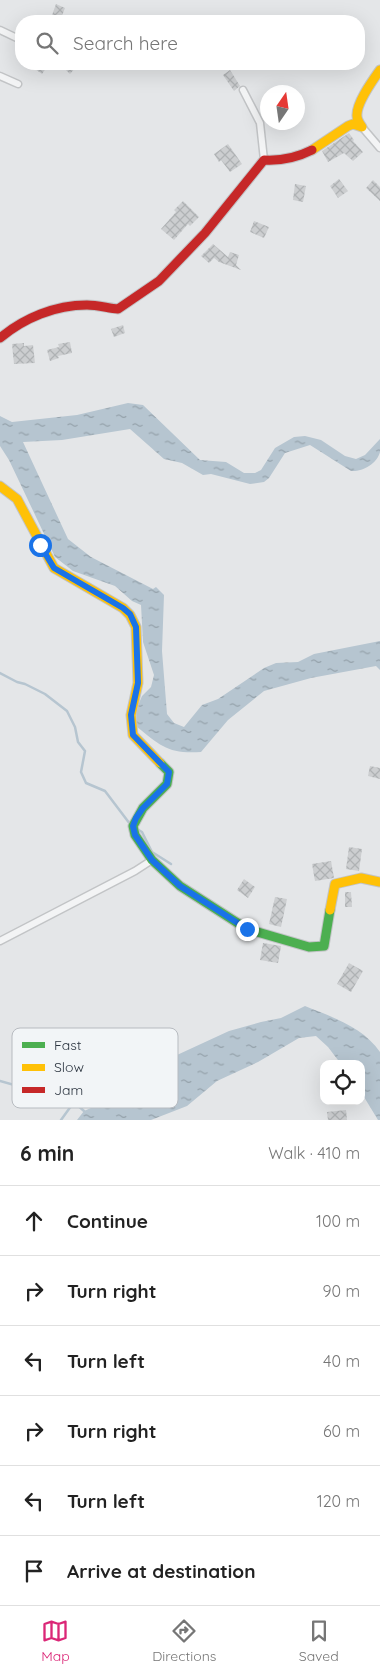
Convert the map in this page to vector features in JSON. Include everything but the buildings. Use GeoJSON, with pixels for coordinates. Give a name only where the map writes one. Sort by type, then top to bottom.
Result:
{"type":"FeatureCollection","features":[{"type":"Feature","properties":{"kind":"street"},"geometry":{"type":"LineString","coordinates":[[0,30],[15,37]]}},
{"type":"Feature","properties":{"kind":"street"},"geometry":{"type":"LineString","coordinates":[[380,70],[372,81],[357,112],[357,119],[362,127],[380,148]]}},
{"type":"Feature","properties":{"kind":"street"},"geometry":{"type":"LineString","coordinates":[[0,76],[18,84]]}},
{"type":"Feature","properties":{"kind":"street"},"geometry":{"type":"LineString","coordinates":[[0,338],[20,323],[56,309],[86,305],[118,309],[159,281],[205,233],[264,160],[260,123],[244,90]]}},
{"type":"Feature","properties":{"kind":"street"},"geometry":{"type":"LineString","coordinates":[[264,160],[274,162],[312,151],[348,126],[353,124],[362,127]]}},
{"type":"Feature","properties":{"kind":"street"},"geometry":{"type":"LineString","coordinates":[[0,486],[17,499],[54,568],[123,608],[130,614],[136,627],[138,683],[131,715],[133,735],[169,772],[167,784],[143,808],[133,826],[135,835],[152,860],[180,886],[247,929],[309,947],[324,946],[334,884],[360,878],[380,882]]}},
{"type":"Feature","properties":{"kind":"street"},"geometry":{"type":"LineString","coordinates":[[0,941],[135,872],[152,860]]}},
{"type":"Feature","properties":{"kind":"water"},"geometry":{"type":"Polygon","coordinates":[[[128,403],[143,405],[200,460],[226,462],[244,473],[255,473],[261,470],[275,448],[294,437],[305,436],[321,440],[345,456],[356,459],[365,455],[380,439],[380,452],[376,460],[360,470],[351,471],[310,445],[285,453],[269,478],[264,482],[250,484],[211,474],[203,475],[182,463],[164,459],[130,429],[62,440],[23,442],[68,539],[91,557],[153,589],[156,587],[164,595],[162,651],[167,714],[174,723],[184,727],[202,705],[218,699],[264,668],[276,663],[298,662],[314,654],[380,641],[380,670],[376,666],[311,678],[264,691],[228,720],[201,752],[173,750],[159,744],[137,727],[136,710],[142,696],[151,687],[154,675],[143,642],[141,605],[132,601],[115,586],[73,571],[55,557],[9,460],[0,446],[0,416],[12,422],[77,415],[128,403]]]}},
{"type":"Feature","properties":{"kind":"water"},"geometry":{"type":"Polygon","coordinates":[[[305,1006],[356,1029],[365,1036],[380,1052],[380,1120],[378,1120],[365,1099],[365,1060],[338,1060],[316,1036],[299,1038],[258,1062],[217,1081],[187,1106],[151,1120],[77,1120],[84,1111],[91,1108],[178,1108],[178,1055],[229,1031],[281,1018],[305,1006]]]}},
{"type":"Feature","properties":{"kind":"waterway"},"geometry":{"type":"LineString","coordinates":[[0,673],[45,694],[67,711],[75,727],[78,742],[85,751],[81,772],[86,783],[105,791],[130,824]]}},
{"type":"Feature","properties":{"kind":"waterway"},"geometry":{"type":"LineString","coordinates":[[137,829],[142,832],[152,852],[171,864]]}},
{"type":"Feature","properties":{"kind":"waterway"},"geometry":{"type":"LineString","coordinates":[[0,1081],[12,1084]]}},
{"type":"Feature","properties":{"kind":"waterway"},"geometry":{"type":"LineString","coordinates":[[61,1120],[70,1108]]}},
{"type":"Feature","properties":{"kind":"waterway"},"geometry":{"type":"LineString","coordinates":[[81,1108],[84,1111]]}},
{"type":"Feature","properties":{"kind":"traffic: fast"},"geometry":{"type":"LineString","coordinates":[[160,763],[169,772],[167,784],[143,808],[133,826],[135,835],[152,860],[180,886],[247,929],[309,947],[324,946],[330,910]]}},
{"type":"Feature","properties":{"kind":"traffic: slow"},"geometry":{"type":"LineString","coordinates":[[312,150],[348,126],[353,124],[362,127],[357,117],[357,111],[380,70]]}},
{"type":"Feature","properties":{"kind":"traffic: slow"},"geometry":{"type":"LineString","coordinates":[[0,486],[17,499],[54,568],[123,608],[130,615],[136,627],[138,683],[131,715],[133,735],[160,763]]}},
{"type":"Feature","properties":{"kind":"traffic: slow"},"geometry":{"type":"LineString","coordinates":[[330,910],[335,884],[361,878],[380,882]]}},
{"type":"Feature","properties":{"kind":"traffic: jam"},"geometry":{"type":"LineString","coordinates":[[0,338],[19,324],[40,314],[63,307],[95,305],[118,309],[159,281],[205,233],[264,160],[288,158],[312,150]]}},
{"type":"Feature","properties":{"kind":"route"},"geometry":{"type":"LineString","coordinates":[[40,545],[54,568],[123,608],[130,614],[136,627],[138,683],[131,715],[133,735],[169,772],[167,784],[143,808],[136,818],[133,826],[135,835],[152,860],[180,886],[247,929]]}}]}
